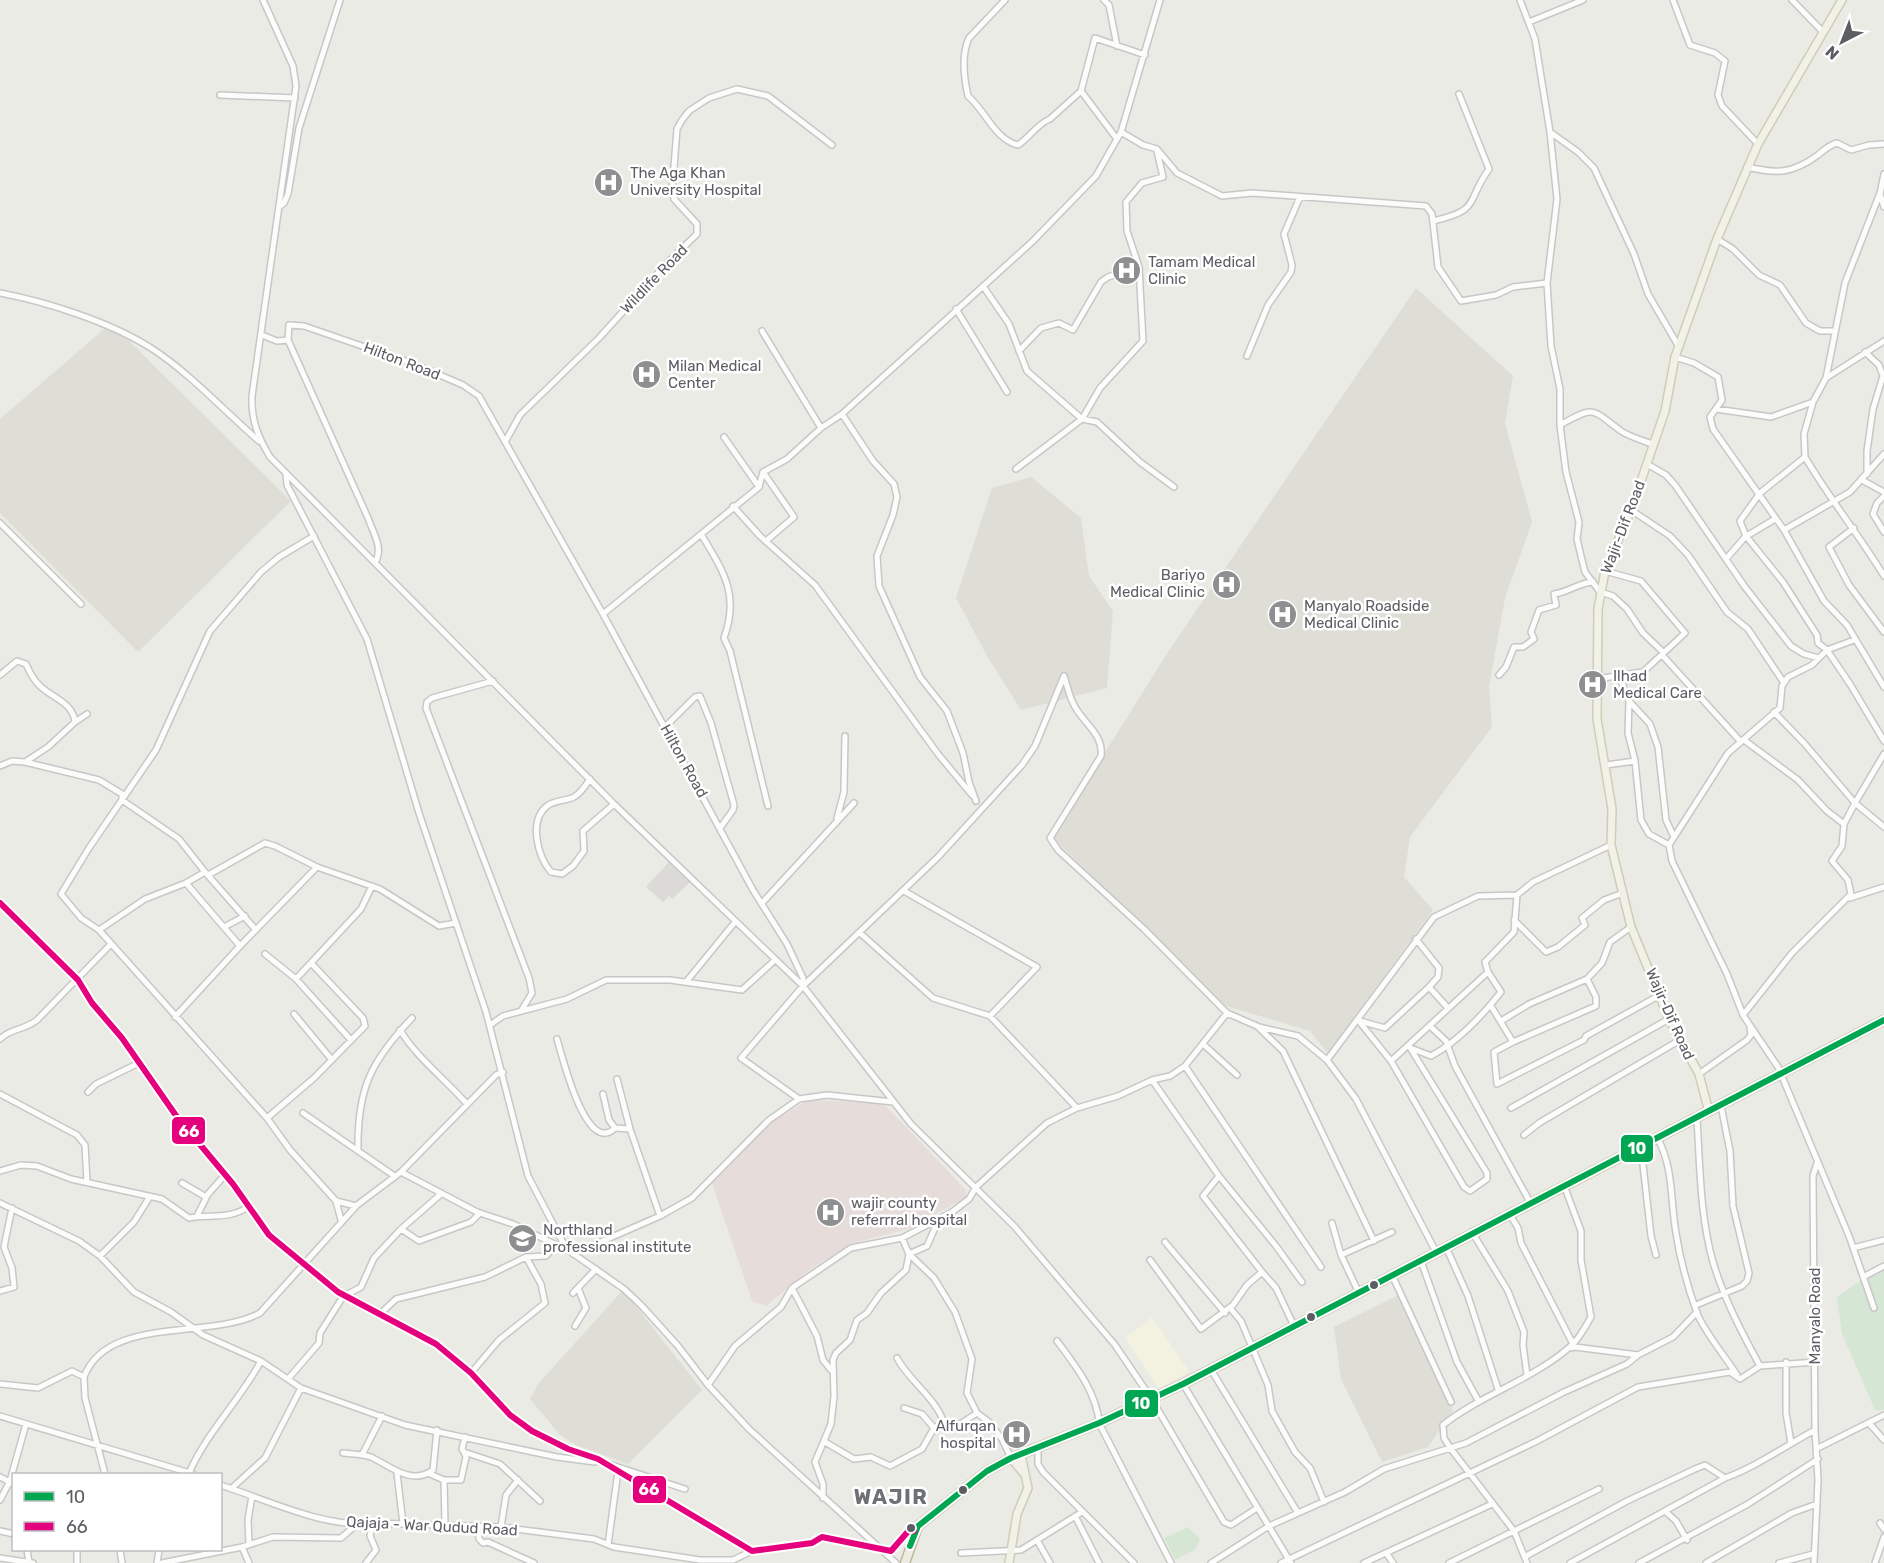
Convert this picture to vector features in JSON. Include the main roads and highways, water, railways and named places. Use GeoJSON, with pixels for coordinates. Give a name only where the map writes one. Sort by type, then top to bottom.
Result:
{"type":"FeatureCollection","features":[{"type":"Feature","properties":{"kind":"highway"},"geometry":{"type":"LineString","coordinates":[[905,1563],[915,1531],[968,1484],[1011,1458],[1099,1424],[1183,1384],[1358,1291],[1421,1261],[1472,1232],[1565,1188],[1780,1077],[1884,1020]]}},
{"type":"Feature","properties":{"kind":"highway"},"geometry":{"type":"LineString","coordinates":[[909,1551],[912,1563]]}},
{"type":"Feature","properties":{"kind":"main road","name":"Wajir-Dif Road"},"geometry":{"type":"LineString","coordinates":[[1709,1112],[1699,1074],[1669,1019],[1631,927],[1611,845],[1612,809],[1597,719],[1596,679],[1600,592],[1605,571],[1631,510],[1665,411],[1675,357],[1717,238],[1758,144],[1842,0]]}},
{"type":"Feature","properties":{"kind":"main road"},"geometry":{"type":"LineString","coordinates":[[1009,1563],[1017,1514],[1028,1488],[1021,1455]]}},
{"type":"Feature","properties":{"kind":"main road"},"geometry":{"type":"LineString","coordinates":[[1011,1458],[1024,1475]]}},
{"type":"Feature","properties":{"kind":"place","name":"The Aga Khan University Hospital"},"geometry":{"type":"Point","coordinates":[609,182]}},
{"type":"Feature","properties":{"kind":"place","name":"Tamam Medical Clinic"},"geometry":{"type":"Point","coordinates":[1127,271]}},
{"type":"Feature","properties":{"kind":"place","name":"Milan Medical Center"},"geometry":{"type":"Point","coordinates":[647,375]}},
{"type":"Feature","properties":{"kind":"place","name":"Bariyo Medical Clinic"},"geometry":{"type":"Point","coordinates":[1226,584]}},
{"type":"Feature","properties":{"kind":"place","name":"Manyalo Roadside Medical Clinic"},"geometry":{"type":"Point","coordinates":[1283,615]}},
{"type":"Feature","properties":{"kind":"place","name":"Ilhad Medical Care"},"geometry":{"type":"Point","coordinates":[1592,685]}},
{"type":"Feature","properties":{"kind":"place","name":"wajir county referrral hospital"},"geometry":{"type":"Point","coordinates":[830,1212]}},
{"type":"Feature","properties":{"kind":"place","name":"Northland professional institute"},"geometry":{"type":"Point","coordinates":[522,1239]}},
{"type":"Feature","properties":{"kind":"place","name":"Alfurqan hospital"},"geometry":{"type":"Point","coordinates":[1017,1435]}},
{"type":"Feature","properties":{"kind":"district","name":"WAJIR"},"geometry":{"type":"Point","coordinates":[891,1497]}}]}
